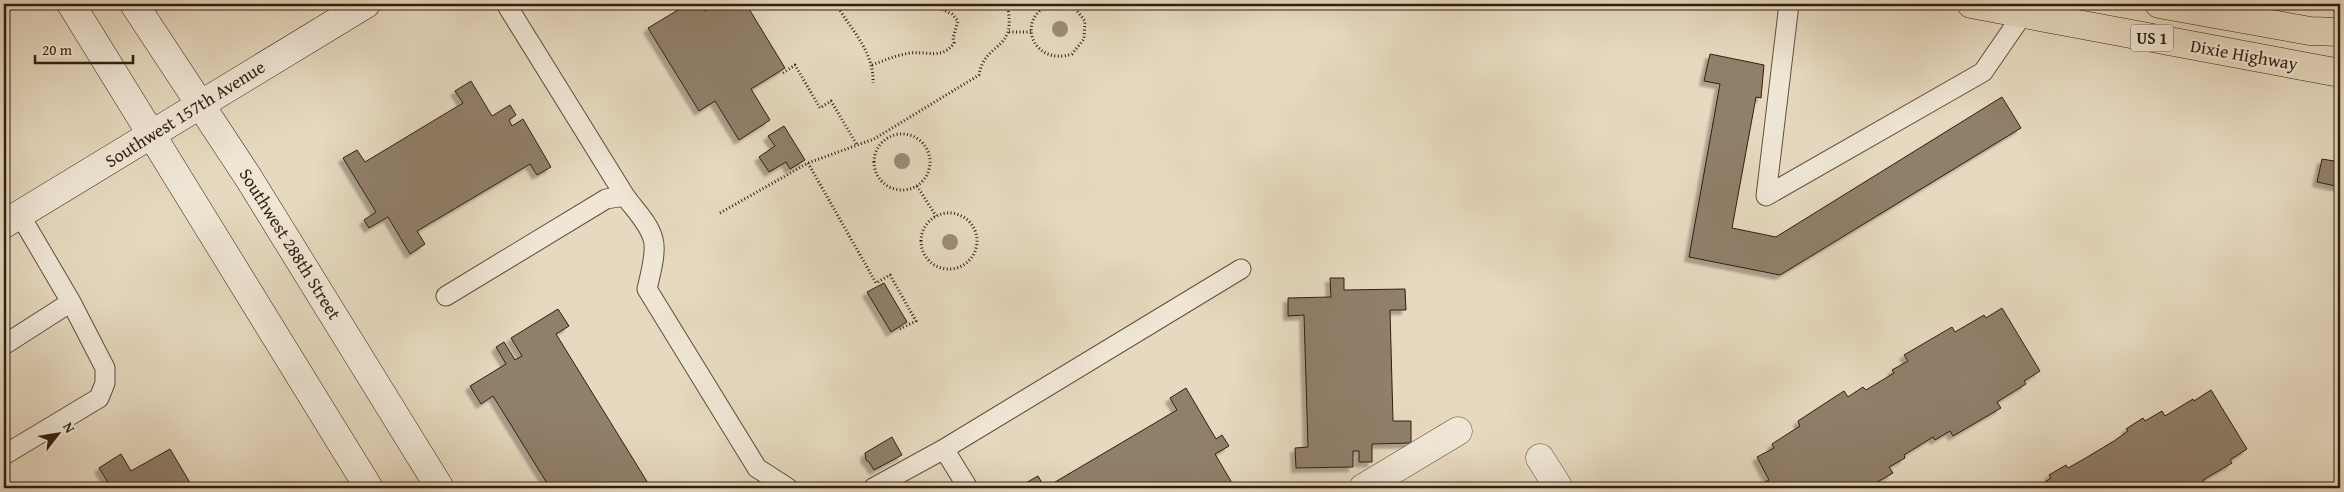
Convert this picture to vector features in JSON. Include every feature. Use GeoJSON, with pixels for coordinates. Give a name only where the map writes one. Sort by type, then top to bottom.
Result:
{"type":"FeatureCollection","features":[{"type":"Feature","properties":{"kind":"highway","name":"Dixie Highway"},"geometry":{"type":"LineString","coordinates":[[1971,4],[2340,72]]}},
{"type":"Feature","properties":{"kind":"highway"},"geometry":{"type":"LineString","coordinates":[[2159,4],[2310,31],[2340,32]]}},
{"type":"Feature","properties":{"kind":"main road"},"geometry":{"type":"LineString","coordinates":[[71,4],[369,488]]}},
{"type":"Feature","properties":{"kind":"main road","name":"Southwest 288th Street"},"geometry":{"type":"LineString","coordinates":[[134,4],[248,177],[440,488]]}},
{"type":"Feature","properties":{"kind":"main road","name":"Southwest 157th Avenue"},"geometry":{"type":"LineString","coordinates":[[12,219],[366,4]]}},
{"type":"Feature","properties":{"kind":"main road"},"geometry":{"type":"LineString","coordinates":[[1363,488],[1458,431]]}},
{"type":"Feature","properties":{"kind":"main road"},"geometry":{"type":"LineString","coordinates":[[1540,458],[1558,488]]}},
{"type":"Feature","properties":{"kind":"lane"},"geometry":{"type":"LineString","coordinates":[[506,4],[624,196],[646,225],[654,240],[652,271],[647,289],[757,468],[788,488]]}},
{"type":"Feature","properties":{"kind":"lane"},"geometry":{"type":"LineString","coordinates":[[1789,4],[1766,196],[1983,72],[2023,14]]}},
{"type":"Feature","properties":{"kind":"lane"},"geometry":{"type":"LineString","coordinates":[[446,296],[606,199],[624,196]]}},
{"type":"Feature","properties":{"kind":"lane"},"geometry":{"type":"LineString","coordinates":[[4,455],[99,398],[105,383],[105,368],[71,302],[12,219]]}},
{"type":"Feature","properties":{"kind":"lane"},"geometry":{"type":"LineString","coordinates":[[872,488],[944,449],[1241,269]]}},
{"type":"Feature","properties":{"kind":"lane"},"geometry":{"type":"LineString","coordinates":[[4,345],[71,302]]}},
{"type":"Feature","properties":{"kind":"lane"},"geometry":{"type":"LineString","coordinates":[[944,449],[968,488]]}},
{"type":"Feature","properties":{"kind":"path"},"geometry":{"type":"LineString","coordinates":[[838,4],[839,9],[867,52],[872,65],[873,83]]}},
{"type":"Feature","properties":{"kind":"path"},"geometry":{"type":"LineString","coordinates":[[872,65],[897,55],[913,52],[933,55],[950,48],[954,43],[953,38],[958,21],[952,14],[941,9],[939,4]]}},
{"type":"Feature","properties":{"kind":"path"},"geometry":{"type":"LineString","coordinates":[[720,213],[808,163],[857,145],[885,132],[979,75],[981,62],[1005,39],[1009,32],[1010,18],[1007,4]]}},
{"type":"Feature","properties":{"kind":"path"},"geometry":{"type":"LineString","coordinates":[[1052,4],[1038,12],[1034,18],[1032,32],[1035,43],[1047,55],[1056,57],[1072,54],[1084,40],[1084,21],[1073,6],[1065,4]]}},
{"type":"Feature","properties":{"kind":"path"},"geometry":{"type":"LineString","coordinates":[[1009,32],[1032,32]]}},
{"type":"Feature","properties":{"kind":"path"},"geometry":{"type":"LineString","coordinates":[[783,73],[795,65],[820,108],[832,101],[857,145]]}},
{"type":"Feature","properties":{"kind":"path"},"geometry":{"type":"LineString","coordinates":[[885,132],[888,137]]}},
{"type":"Feature","properties":{"kind":"path"},"geometry":{"type":"LineString","coordinates":[[896,134],[906,134],[915,136],[923,142],[930,160],[929,170],[925,179],[918,186],[901,190],[893,188],[879,177],[874,161],[876,152],[880,144],[888,137],[896,134]]}},
{"type":"Feature","properties":{"kind":"path"},"geometry":{"type":"LineString","coordinates":[[808,163],[876,283],[890,275],[916,321],[900,330]]}},
{"type":"Feature","properties":{"kind":"path"},"geometry":{"type":"LineString","coordinates":[[918,186],[936,216]]}},
{"type":"Feature","properties":{"kind":"path"},"geometry":{"type":"LineString","coordinates":[[952,214],[961,216],[975,230],[976,250],[965,265],[948,270],[932,264],[925,257],[920,240],[922,231],[936,216],[952,214]]}},
{"type":"Feature","properties":{"kind":"building"},"geometry":{"type":"Polygon","coordinates":[[[688,4],[700,4],[704,11],[715,4],[746,4],[785,68],[751,89],[770,120],[739,140],[715,101],[699,111],[648,28],[688,4]]]}},
{"type":"Feature","properties":{"kind":"building"},"geometry":{"type":"Polygon","coordinates":[[[1710,54],[1764,65],[1761,98],[1756,97],[1732,228],[1776,237],[2002,97],[2021,128],[1780,275],[1689,257],[1720,84],[1704,81],[1710,54]]]}},
{"type":"Feature","properties":{"kind":"building"},"geometry":{"type":"Polygon","coordinates":[[[471,81],[492,116],[510,105],[516,115],[509,120],[512,126],[523,119],[551,167],[537,175],[530,164],[417,231],[425,244],[410,254],[388,217],[369,228],[364,220],[376,212],[343,158],[357,150],[365,162],[463,103],[455,91],[471,81]]]}},
{"type":"Feature","properties":{"kind":"building"},"geometry":{"type":"Polygon","coordinates":[[[784,126],[805,160],[790,169],[786,162],[769,172],[759,157],[775,146],[768,136],[784,126]]]}},
{"type":"Feature","properties":{"kind":"building"},"geometry":{"type":"Polygon","coordinates":[[[2322,159],[2340,162],[2340,187],[2317,182],[2322,159]]]}},
{"type":"Feature","properties":{"kind":"building"},"geometry":{"type":"Polygon","coordinates":[[[1330,278],[1344,278],[1344,290],[1405,289],[1406,310],[1390,310],[1393,421],[1411,421],[1411,443],[1372,444],[1372,462],[1359,462],[1359,451],[1353,451],[1353,467],[1296,468],[1295,448],[1308,447],[1304,315],[1288,316],[1288,298],[1331,297],[1330,278]]]}},
{"type":"Feature","properties":{"kind":"building"},"geometry":{"type":"Polygon","coordinates":[[[884,283],[907,322],[891,332],[867,292],[884,283]]]}},
{"type":"Feature","properties":{"kind":"building"},"geometry":{"type":"Polygon","coordinates":[[[2002,308],[2040,371],[2024,381],[2026,384],[1997,402],[2001,408],[1953,436],[1950,431],[1935,440],[1933,437],[1904,455],[1905,458],[1889,467],[1893,473],[1867,488],[1766,488],[1763,483],[1769,480],[1757,457],[1774,448],[1772,444],[1800,426],[1798,421],[1844,391],[1848,397],[1863,387],[1866,390],[1894,373],[1892,370],[1908,361],[1904,355],[1952,327],[1955,332],[1984,315],[1986,318],[2002,308]]]}},
{"type":"Feature","properties":{"kind":"building"},"geometry":{"type":"Polygon","coordinates":[[[558,309],[569,326],[556,334],[651,488],[550,488],[493,396],[481,404],[470,386],[506,364],[496,347],[504,342],[515,360],[522,356],[511,338],[558,309]]]}},
{"type":"Feature","properties":{"kind":"building"},"geometry":{"type":"Polygon","coordinates":[[[1186,388],[1216,439],[1222,435],[1229,446],[1215,454],[1235,488],[1045,488],[1177,410],[1170,398],[1186,388]]]}},
{"type":"Feature","properties":{"kind":"building"},"geometry":{"type":"Polygon","coordinates":[[[2211,390],[2247,449],[2230,460],[2232,463],[2203,480],[2206,485],[2200,488],[2036,488],[2051,478],[2049,475],[2066,465],[2068,468],[2114,441],[2128,431],[2126,429],[2143,418],[2145,421],[2162,411],[2165,416],[2211,390]]]}},
{"type":"Feature","properties":{"kind":"building"},"geometry":{"type":"Polygon","coordinates":[[[892,437],[902,455],[874,470],[866,460],[865,453],[892,437]]]}},
{"type":"Feature","properties":{"kind":"building"},"geometry":{"type":"Polygon","coordinates":[[[170,449],[193,488],[102,488],[109,484],[99,468],[121,454],[131,471],[170,449]]]}},
{"type":"Feature","properties":{"kind":"building"},"geometry":{"type":"Polygon","coordinates":[[[1038,476],[1045,488],[1027,488],[1024,484],[1038,476]]]}}]}
